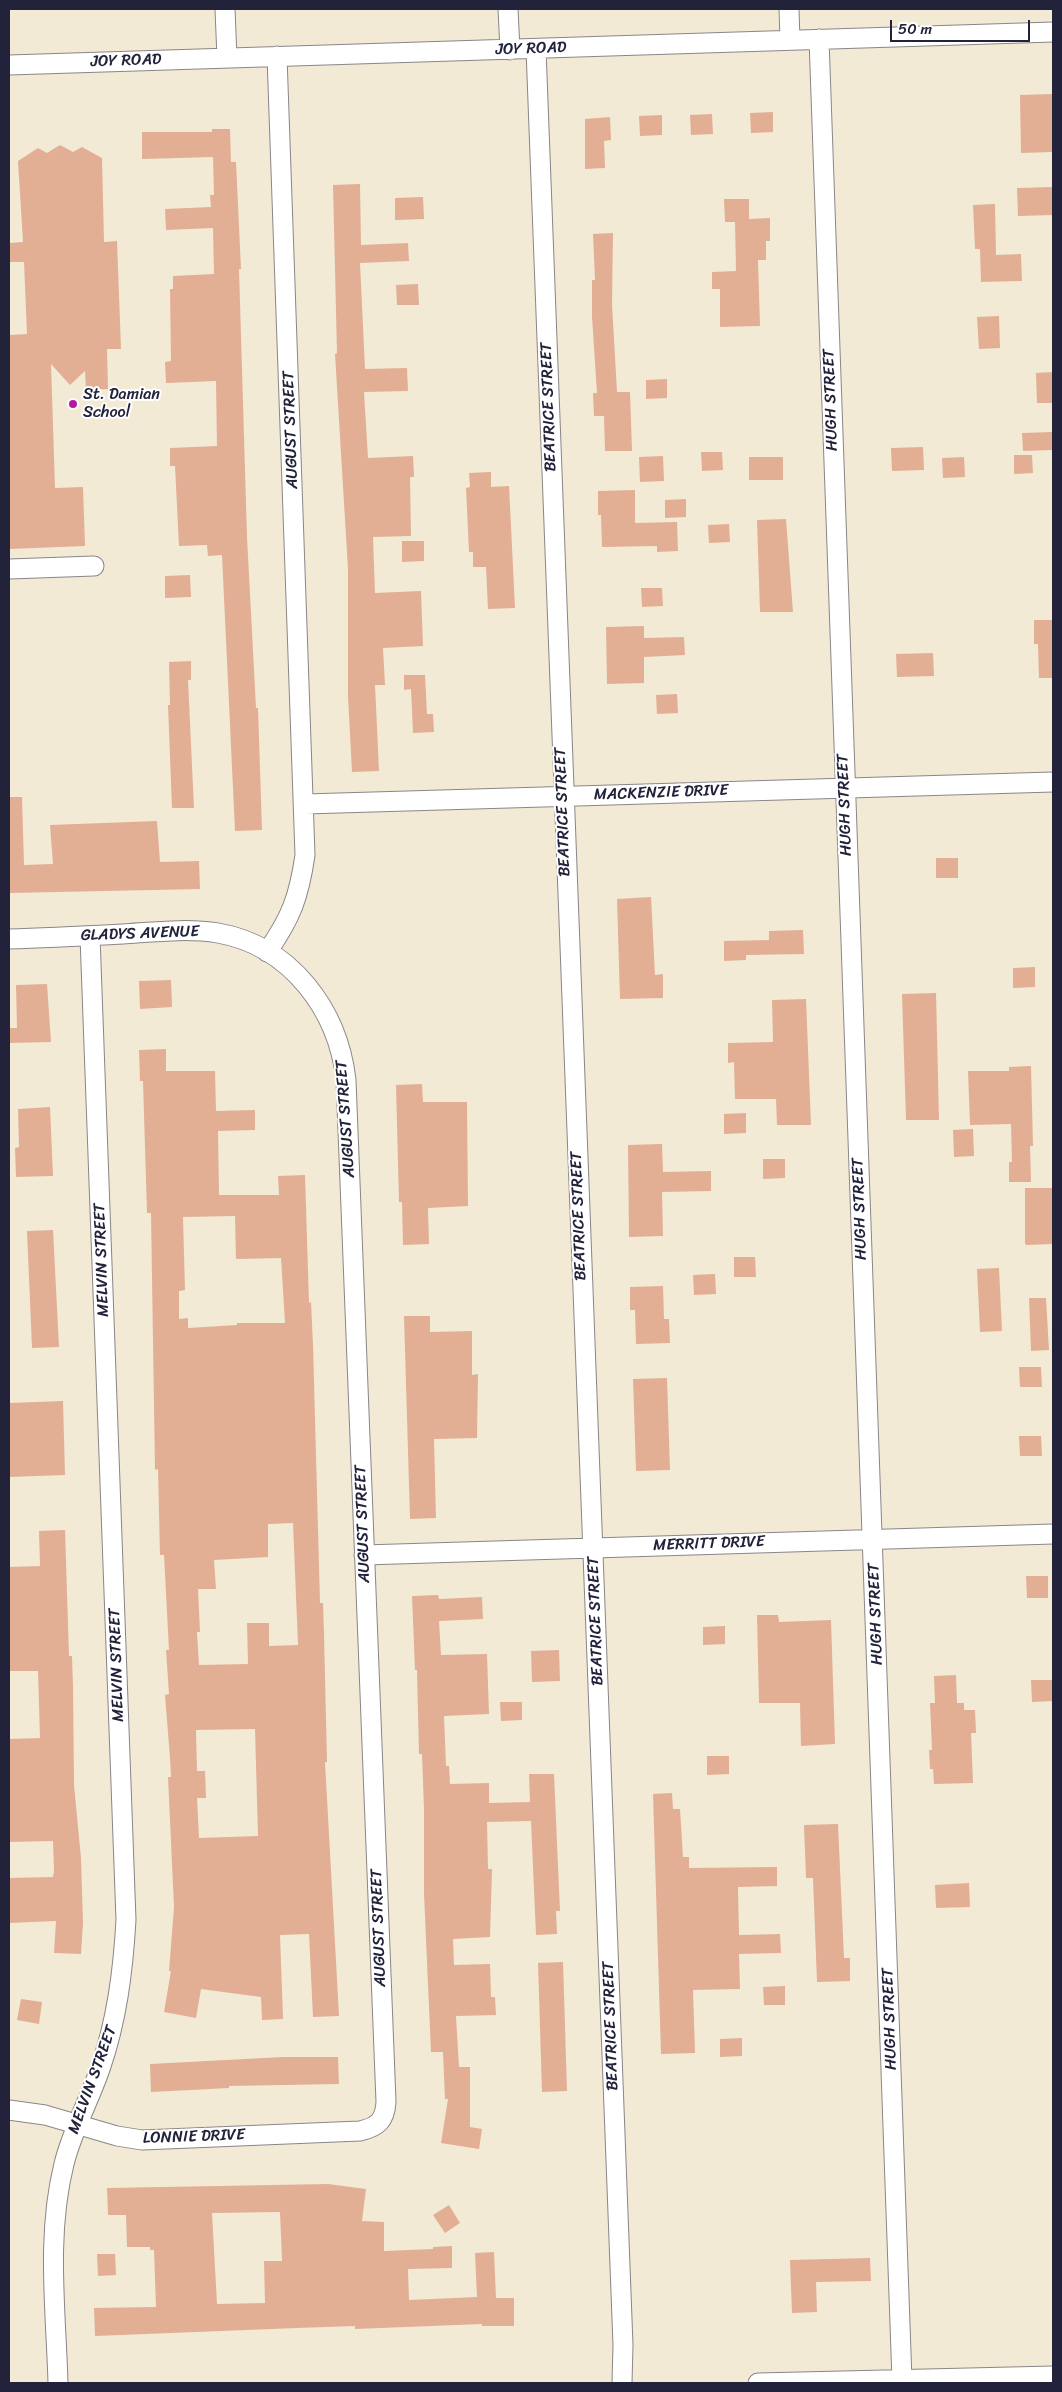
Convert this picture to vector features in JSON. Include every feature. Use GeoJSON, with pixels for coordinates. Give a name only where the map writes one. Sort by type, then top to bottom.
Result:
{"type":"FeatureCollection","features":[{"type":"Feature","properties":{"kind":"street"},"geometry":{"type":"LineString","coordinates":[[226,9],[227,58]]}},
{"type":"Feature","properties":{"kind":"street"},"geometry":{"type":"LineString","coordinates":[[508,9],[510,50]]}},
{"type":"Feature","properties":{"kind":"street"},"geometry":{"type":"LineString","coordinates":[[789,9],[790,40]]}},
{"type":"Feature","properties":{"kind":"street","name":"JOY ROAD"},"geometry":{"type":"LineString","coordinates":[[9,65],[1053,32]]}},
{"type":"Feature","properties":{"kind":"street","name":"HUGH STREET"},"geometry":{"type":"LineString","coordinates":[[819,39],[844,788],[873,1539],[902,2380]]}},
{"type":"Feature","properties":{"kind":"street","name":"BEATRICE STREET"},"geometry":{"type":"LineString","coordinates":[[536,49],[622,2325],[622,2383]]}},
{"type":"Feature","properties":{"kind":"street","name":"AUGUST STREET"},"geometry":{"type":"LineString","coordinates":[[277,56],[305,804]]}},
{"type":"Feature","properties":{"kind":"street"},"geometry":{"type":"LineString","coordinates":[[9,568],[94,566]]}},
{"type":"Feature","properties":{"kind":"street","name":"MACKENZIE DRIVE"},"geometry":{"type":"LineString","coordinates":[[305,804],[1053,782]]}},
{"type":"Feature","properties":{"kind":"street"},"geometry":{"type":"LineString","coordinates":[[267,952],[285,927],[300,886],[305,855],[305,804]]}},
{"type":"Feature","properties":{"kind":"street","name":"GLADYS AVENUE"},"geometry":{"type":"LineString","coordinates":[[9,939],[188,930],[237,938],[267,952]]}},
{"type":"Feature","properties":{"kind":"street","name":"MELVIN STREET"},"geometry":{"type":"LineString","coordinates":[[58,2383],[54,2252],[55,2216],[64,2164],[100,2068],[114,2020],[123,1970],[126,1920],[90,936]]}},
{"type":"Feature","properties":{"kind":"street","name":"AUGUST STREET"},"geometry":{"type":"LineString","coordinates":[[267,952],[295,973],[320,1001],[336,1034],[344,1064],[386,2102],[385,2114],[380,2122]]}},
{"type":"Feature","properties":{"kind":"street","name":"MERRITT DRIVE"},"geometry":{"type":"LineString","coordinates":[[364,1555],[1053,1534]]}},
{"type":"Feature","properties":{"kind":"street","name":"LONNIE DRIVE"},"geometry":{"type":"LineString","coordinates":[[9,2110],[45,2115],[117,2136],[142,2140],[360,2131],[371,2129],[380,2122]]}},
{"type":"Feature","properties":{"kind":"street"},"geometry":{"type":"LineString","coordinates":[[758,2383],[902,2380],[986,2381],[1053,2376]]}},
{"type":"Feature","properties":{"kind":"building"},"geometry":{"type":"Polygon","coordinates":[[[1053,94],[1053,152],[1021,153],[1020,95],[1053,94]]]}},
{"type":"Feature","properties":{"kind":"building"},"geometry":{"type":"Polygon","coordinates":[[[773,112],[773,132],[751,133],[750,113],[773,112]]]}},
{"type":"Feature","properties":{"kind":"building"},"geometry":{"type":"Polygon","coordinates":[[[712,114],[713,134],[691,135],[690,115],[712,114]]]}},
{"type":"Feature","properties":{"kind":"building"},"geometry":{"type":"Polygon","coordinates":[[[662,115],[662,135],[640,136],[639,116],[662,115]]]}},
{"type":"Feature","properties":{"kind":"building"},"geometry":{"type":"Polygon","coordinates":[[[610,117],[611,140],[604,141],[605,168],[585,169],[585,119],[610,117]]]}},
{"type":"Feature","properties":{"kind":"building"},"geometry":{"type":"Polygon","coordinates":[[[212,129],[230,129],[231,162],[236,162],[241,269],[239,269],[247,537],[256,708],[258,708],[262,830],[235,831],[222,555],[208,556],[207,545],[179,546],[175,466],[170,466],[170,448],[217,446],[216,381],[166,383],[165,362],[171,361],[170,289],[173,289],[173,276],[214,274],[213,228],[166,230],[165,209],[211,207],[210,195],[214,195],[213,157],[142,159],[142,132],[212,132],[212,129]]]}},
{"type":"Feature","properties":{"kind":"building","name":"St. Damian School"},"geometry":{"type":"Polygon","coordinates":[[[60,145],[73,152],[82,147],[102,158],[104,242],[117,241],[121,349],[107,349],[108,389],[86,390],[85,371],[70,385],[51,364],[55,488],[83,487],[85,546],[9,549],[9,335],[27,334],[24,262],[9,262],[9,243],[23,242],[18,161],[38,148],[47,153],[60,145]]]}},
{"type":"Feature","properties":{"kind":"building"},"geometry":{"type":"Polygon","coordinates":[[[360,184],[361,245],[408,243],[409,261],[360,263],[365,369],[407,368],[408,391],[364,392],[368,458],[413,456],[414,477],[410,477],[411,536],[373,537],[375,593],[421,591],[423,646],[383,648],[385,685],[375,685],[379,771],[352,772],[348,696],[348,569],[335,354],[337,353],[333,185],[360,184]]]}},
{"type":"Feature","properties":{"kind":"building"},"geometry":{"type":"Polygon","coordinates":[[[1052,187],[1053,215],[1018,216],[1017,188],[1052,187]]]}},
{"type":"Feature","properties":{"kind":"building"},"geometry":{"type":"Polygon","coordinates":[[[423,197],[424,219],[395,220],[395,198],[423,197]]]}},
{"type":"Feature","properties":{"kind":"building"},"geometry":{"type":"Polygon","coordinates":[[[724,199],[749,199],[749,219],[770,218],[770,241],[766,241],[766,260],[758,260],[760,326],[720,327],[720,289],[712,289],[712,272],[736,271],[735,222],[725,222],[724,199]]]}},
{"type":"Feature","properties":{"kind":"building"},"geometry":{"type":"Polygon","coordinates":[[[995,204],[996,255],[1021,254],[1022,281],[981,282],[980,249],[975,249],[973,205],[995,204]]]}},
{"type":"Feature","properties":{"kind":"building"},"geometry":{"type":"Polygon","coordinates":[[[613,233],[612,304],[617,392],[630,392],[632,451],[605,451],[604,416],[594,416],[593,393],[597,393],[592,317],[592,280],[595,280],[593,234],[613,233]]]}},
{"type":"Feature","properties":{"kind":"building"},"geometry":{"type":"Polygon","coordinates":[[[418,284],[419,305],[397,305],[396,285],[418,284]]]}},
{"type":"Feature","properties":{"kind":"building"},"geometry":{"type":"Polygon","coordinates":[[[999,316],[1000,348],[979,349],[977,317],[999,316]]]}},
{"type":"Feature","properties":{"kind":"building"},"geometry":{"type":"Polygon","coordinates":[[[1053,372],[1053,403],[1037,403],[1036,373],[1053,372]]]}},
{"type":"Feature","properties":{"kind":"building"},"geometry":{"type":"Polygon","coordinates":[[[667,379],[667,398],[646,399],[646,380],[667,379]]]}},
{"type":"Feature","properties":{"kind":"building"},"geometry":{"type":"Polygon","coordinates":[[[1053,432],[1053,450],[1023,451],[1022,433],[1053,432]]]}},
{"type":"Feature","properties":{"kind":"building"},"geometry":{"type":"Polygon","coordinates":[[[923,447],[924,470],[892,471],[891,448],[923,447]]]}},
{"type":"Feature","properties":{"kind":"building"},"geometry":{"type":"Polygon","coordinates":[[[701,452],[722,452],[723,470],[702,471],[701,452]]]}},
{"type":"Feature","properties":{"kind":"building"},"geometry":{"type":"Polygon","coordinates":[[[1014,455],[1032,455],[1033,473],[1014,474],[1014,455]]]}},
{"type":"Feature","properties":{"kind":"building"},"geometry":{"type":"Polygon","coordinates":[[[663,456],[664,481],[640,482],[639,457],[663,456]]]}},
{"type":"Feature","properties":{"kind":"building"},"geometry":{"type":"Polygon","coordinates":[[[749,457],[783,457],[783,480],[749,480],[749,457]]]}},
{"type":"Feature","properties":{"kind":"building"},"geometry":{"type":"Polygon","coordinates":[[[964,457],[965,477],[943,478],[942,458],[964,457]]]}},
{"type":"Feature","properties":{"kind":"building"},"geometry":{"type":"Polygon","coordinates":[[[491,472],[491,487],[509,486],[515,608],[488,609],[486,567],[473,567],[473,552],[469,552],[466,488],[470,487],[469,473],[491,472]]]}},
{"type":"Feature","properties":{"kind":"building"},"geometry":{"type":"Polygon","coordinates":[[[635,490],[635,523],[677,522],[678,551],[657,552],[657,546],[602,547],[601,515],[598,515],[598,491],[635,490]]]}},
{"type":"Feature","properties":{"kind":"building"},"geometry":{"type":"Polygon","coordinates":[[[686,499],[686,517],[665,518],[665,500],[686,499]]]}},
{"type":"Feature","properties":{"kind":"building"},"geometry":{"type":"Polygon","coordinates":[[[786,519],[793,612],[760,612],[757,520],[786,519]]]}},
{"type":"Feature","properties":{"kind":"building"},"geometry":{"type":"Polygon","coordinates":[[[729,524],[730,542],[709,543],[708,525],[729,524]]]}},
{"type":"Feature","properties":{"kind":"building"},"geometry":{"type":"Polygon","coordinates":[[[402,541],[424,541],[424,561],[402,562],[402,541]]]}},
{"type":"Feature","properties":{"kind":"building"},"geometry":{"type":"Polygon","coordinates":[[[190,575],[191,597],[165,598],[165,576],[190,575]]]}},
{"type":"Feature","properties":{"kind":"building"},"geometry":{"type":"Polygon","coordinates":[[[641,588],[662,588],[663,606],[642,607],[641,588]]]}},
{"type":"Feature","properties":{"kind":"building"},"geometry":{"type":"Polygon","coordinates":[[[1034,620],[1053,620],[1053,678],[1039,678],[1038,644],[1034,644],[1034,620]]]}},
{"type":"Feature","properties":{"kind":"building"},"geometry":{"type":"Polygon","coordinates":[[[644,626],[644,638],[684,637],[685,655],[644,657],[644,683],[607,684],[606,627],[644,626]]]}},
{"type":"Feature","properties":{"kind":"building"},"geometry":{"type":"Polygon","coordinates":[[[933,653],[934,676],[897,677],[896,654],[933,653]]]}},
{"type":"Feature","properties":{"kind":"building"},"geometry":{"type":"Polygon","coordinates":[[[191,661],[191,680],[188,680],[194,808],[172,808],[168,705],[170,705],[169,662],[191,661]]]}},
{"type":"Feature","properties":{"kind":"building"},"geometry":{"type":"Polygon","coordinates":[[[404,675],[425,675],[427,714],[433,714],[434,732],[413,733],[411,689],[404,690],[404,675]]]}},
{"type":"Feature","properties":{"kind":"building"},"geometry":{"type":"Polygon","coordinates":[[[677,694],[678,713],[657,714],[656,695],[677,694]]]}},
{"type":"Feature","properties":{"kind":"building"},"geometry":{"type":"Polygon","coordinates":[[[9,797],[22,797],[24,865],[53,864],[50,825],[157,821],[160,862],[199,861],[200,889],[9,893],[9,797]]]}},
{"type":"Feature","properties":{"kind":"building"},"geometry":{"type":"Polygon","coordinates":[[[936,858],[958,858],[958,878],[936,878],[936,858]]]}},
{"type":"Feature","properties":{"kind":"building"},"geometry":{"type":"Polygon","coordinates":[[[651,897],[655,975],[663,974],[663,998],[620,999],[617,899],[651,897]]]}},
{"type":"Feature","properties":{"kind":"building"},"geometry":{"type":"Polygon","coordinates":[[[803,930],[804,954],[746,955],[746,960],[724,961],[724,941],[769,940],[769,931],[803,930]]]}},
{"type":"Feature","properties":{"kind":"building"},"geometry":{"type":"Polygon","coordinates":[[[1035,967],[1035,987],[1013,988],[1013,968],[1035,967]]]}},
{"type":"Feature","properties":{"kind":"building"},"geometry":{"type":"Polygon","coordinates":[[[171,980],[172,1007],[140,1009],[139,981],[171,980]]]}},
{"type":"Feature","properties":{"kind":"building"},"geometry":{"type":"Polygon","coordinates":[[[47,984],[51,1042],[9,1043],[9,1028],[17,1028],[16,985],[47,984]]]}},
{"type":"Feature","properties":{"kind":"building"},"geometry":{"type":"Polygon","coordinates":[[[936,993],[939,1120],[906,1120],[902,994],[936,993]]]}},
{"type":"Feature","properties":{"kind":"building"},"geometry":{"type":"Polygon","coordinates":[[[806,999],[811,1125],[777,1125],[776,1099],[735,1099],[734,1062],[728,1063],[728,1043],[773,1042],[772,1000],[806,999]]]}},
{"type":"Feature","properties":{"kind":"building"},"geometry":{"type":"Polygon","coordinates":[[[166,1049],[166,1071],[215,1071],[216,1111],[255,1110],[255,1130],[218,1131],[219,1195],[279,1195],[278,1176],[305,1175],[309,1303],[311,1302],[313,1345],[320,1603],[323,1603],[327,1762],[325,1762],[339,2016],[313,2017],[309,1934],[280,1935],[283,2019],[262,2020],[261,1997],[201,1989],[196,2018],[164,2012],[171,1971],[169,1971],[174,1907],[168,1777],[171,1777],[165,1695],[169,1694],[166,1650],[169,1650],[164,1555],[160,1555],[158,1469],[155,1470],[151,1213],[147,1213],[143,1081],[140,1081],[139,1050],[166,1049]],[[235,1216],[183,1217],[185,1290],[179,1291],[179,1319],[188,1318],[188,1328],[237,1325],[237,1323],[285,1323],[281,1258],[236,1259],[235,1216]],[[293,1523],[268,1524],[268,1557],[214,1560],[216,1589],[198,1589],[200,1632],[197,1632],[199,1665],[248,1664],[247,1623],[269,1623],[269,1646],[298,1645],[293,1523]],[[255,1729],[196,1730],[197,1771],[205,1771],[206,1798],[197,1798],[199,1838],[258,1836],[255,1729]]]}},
{"type":"Feature","properties":{"kind":"building"},"geometry":{"type":"Polygon","coordinates":[[[1031,1066],[1033,1146],[1030,1146],[1031,1182],[1009,1182],[1009,1162],[1012,1162],[1011,1124],[970,1125],[968,1071],[1009,1071],[1009,1067],[1031,1066]]]}},
{"type":"Feature","properties":{"kind":"building"},"geometry":{"type":"Polygon","coordinates":[[[422,1084],[423,1102],[467,1102],[468,1206],[428,1208],[429,1244],[403,1245],[402,1202],[399,1202],[396,1085],[422,1084]]]}},
{"type":"Feature","properties":{"kind":"building"},"geometry":{"type":"Polygon","coordinates":[[[50,1107],[53,1176],[16,1177],[15,1148],[19,1147],[18,1109],[50,1107]]]}},
{"type":"Feature","properties":{"kind":"building"},"geometry":{"type":"Polygon","coordinates":[[[746,1113],[746,1133],[724,1134],[724,1114],[746,1113]]]}},
{"type":"Feature","properties":{"kind":"building"},"geometry":{"type":"Polygon","coordinates":[[[973,1129],[974,1156],[954,1157],[953,1130],[973,1129]]]}},
{"type":"Feature","properties":{"kind":"building"},"geometry":{"type":"Polygon","coordinates":[[[662,1144],[663,1172],[711,1171],[711,1191],[662,1192],[663,1236],[629,1237],[628,1145],[662,1144]]]}},
{"type":"Feature","properties":{"kind":"building"},"geometry":{"type":"Polygon","coordinates":[[[763,1159],[785,1159],[785,1178],[763,1179],[763,1159]]]}},
{"type":"Feature","properties":{"kind":"building"},"geometry":{"type":"Polygon","coordinates":[[[1025,1188],[1053,1188],[1053,1244],[1026,1245],[1025,1243],[1025,1188]]]}},
{"type":"Feature","properties":{"kind":"building"},"geometry":{"type":"Polygon","coordinates":[[[53,1230],[59,1347],[32,1348],[27,1231],[53,1230]]]}},
{"type":"Feature","properties":{"kind":"building"},"geometry":{"type":"Polygon","coordinates":[[[734,1257],[755,1257],[756,1277],[734,1277],[734,1257]]]}},
{"type":"Feature","properties":{"kind":"building"},"geometry":{"type":"Polygon","coordinates":[[[999,1268],[1002,1331],[980,1332],[977,1269],[999,1268]]]}},
{"type":"Feature","properties":{"kind":"building"},"geometry":{"type":"Polygon","coordinates":[[[715,1274],[716,1294],[694,1295],[693,1275],[715,1274]]]}},
{"type":"Feature","properties":{"kind":"building"},"geometry":{"type":"Polygon","coordinates":[[[663,1286],[664,1319],[669,1319],[670,1343],[636,1344],[635,1310],[630,1310],[630,1287],[663,1286]]]}},
{"type":"Feature","properties":{"kind":"building"},"geometry":{"type":"Polygon","coordinates":[[[1029,1298],[1046,1298],[1049,1350],[1031,1351],[1029,1298]]]}},
{"type":"Feature","properties":{"kind":"building"},"geometry":{"type":"Polygon","coordinates":[[[404,1316],[430,1316],[430,1332],[472,1331],[472,1375],[478,1374],[477,1438],[434,1439],[436,1518],[410,1519],[404,1316]]]}},
{"type":"Feature","properties":{"kind":"building"},"geometry":{"type":"Polygon","coordinates":[[[1019,1367],[1041,1367],[1042,1387],[1020,1387],[1019,1367]]]}},
{"type":"Feature","properties":{"kind":"building"},"geometry":{"type":"Polygon","coordinates":[[[667,1378],[670,1470],[636,1471],[633,1379],[667,1378]]]}},
{"type":"Feature","properties":{"kind":"building"},"geometry":{"type":"Polygon","coordinates":[[[63,1401],[65,1475],[9,1477],[9,1403],[63,1401]]]}},
{"type":"Feature","properties":{"kind":"building"},"geometry":{"type":"Polygon","coordinates":[[[1019,1436],[1041,1436],[1042,1456],[1020,1456],[1019,1436]]]}},
{"type":"Feature","properties":{"kind":"building"},"geometry":{"type":"Polygon","coordinates":[[[65,1530],[69,1656],[72,1656],[74,1785],[81,1858],[83,1923],[81,1954],[54,1953],[56,1921],[10,1923],[9,1900],[9,1878],[53,1877],[54,1871],[53,1841],[9,1842],[9,1739],[40,1738],[38,1671],[9,1671],[9,1567],[40,1566],[39,1531],[65,1530]]]}},
{"type":"Feature","properties":{"kind":"building"},"geometry":{"type":"Polygon","coordinates":[[[1026,1576],[1048,1576],[1048,1598],[1027,1598],[1026,1576]]]}},
{"type":"Feature","properties":{"kind":"building"},"geometry":{"type":"Polygon","coordinates":[[[438,1595],[439,1599],[482,1597],[483,1619],[439,1621],[441,1655],[487,1654],[489,1714],[444,1716],[446,1766],[449,1766],[450,1784],[489,1783],[489,1803],[530,1802],[529,1774],[554,1774],[560,1911],[556,1911],[557,1934],[536,1935],[531,1821],[487,1822],[488,1869],[492,1869],[490,1937],[453,1939],[454,1965],[490,1964],[491,1997],[495,1997],[496,2015],[456,2016],[459,2067],[470,2067],[470,2127],[482,2129],[479,2149],[441,2143],[448,2099],[445,2099],[443,2052],[431,2052],[424,1894],[422,1754],[419,1754],[417,1670],[415,1670],[412,1596],[438,1595]]]}},
{"type":"Feature","properties":{"kind":"building"},"geometry":{"type":"Polygon","coordinates":[[[757,1615],[778,1615],[779,1622],[831,1620],[835,1744],[801,1746],[800,1703],[759,1703],[757,1615]]]}},
{"type":"Feature","properties":{"kind":"building"},"geometry":{"type":"Polygon","coordinates":[[[725,1626],[725,1644],[703,1645],[703,1627],[725,1626]]]}},
{"type":"Feature","properties":{"kind":"building"},"geometry":{"type":"Polygon","coordinates":[[[559,1650],[560,1681],[532,1682],[531,1651],[559,1650]]]}},
{"type":"Feature","properties":{"kind":"building"},"geometry":{"type":"Polygon","coordinates":[[[956,1675],[957,1703],[964,1703],[964,1710],[975,1710],[976,1733],[971,1733],[973,1783],[934,1784],[933,1769],[930,1769],[929,1750],[932,1750],[930,1703],[935,1703],[934,1676],[956,1675]]]}},
{"type":"Feature","properties":{"kind":"building"},"geometry":{"type":"Polygon","coordinates":[[[1031,1680],[1053,1680],[1053,1701],[1032,1702],[1031,1680]]]}},
{"type":"Feature","properties":{"kind":"building"},"geometry":{"type":"Polygon","coordinates":[[[500,1702],[522,1702],[522,1720],[501,1721],[500,1702]]]}},
{"type":"Feature","properties":{"kind":"building"},"geometry":{"type":"Polygon","coordinates":[[[707,1756],[729,1756],[729,1774],[707,1775],[707,1756]]]}},
{"type":"Feature","properties":{"kind":"building"},"geometry":{"type":"Polygon","coordinates":[[[672,1793],[673,1809],[680,1809],[683,1857],[689,1857],[689,1868],[777,1867],[777,1886],[738,1887],[739,1935],[780,1934],[781,1953],[739,1954],[740,1989],[693,1990],[695,2053],[661,2054],[653,1794],[672,1793]]]}},
{"type":"Feature","properties":{"kind":"building"},"geometry":{"type":"Polygon","coordinates":[[[838,1824],[844,1958],[850,1958],[850,1981],[817,1982],[813,1878],[806,1878],[804,1825],[838,1824]]]}},
{"type":"Feature","properties":{"kind":"building"},"geometry":{"type":"Polygon","coordinates":[[[969,1883],[970,1907],[936,1908],[935,1885],[969,1883]]]}},
{"type":"Feature","properties":{"kind":"building"},"geometry":{"type":"Polygon","coordinates":[[[563,1962],[567,2091],[542,2092],[538,1963],[563,1962]]]}},
{"type":"Feature","properties":{"kind":"building"},"geometry":{"type":"Polygon","coordinates":[[[785,1986],[785,2005],[764,2005],[763,1987],[785,1986]]]}},
{"type":"Feature","properties":{"kind":"building"},"geometry":{"type":"Polygon","coordinates":[[[21,1999],[42,2002],[39,2024],[17,2020],[21,1999]]]}},
{"type":"Feature","properties":{"kind":"building"},"geometry":{"type":"Polygon","coordinates":[[[742,2038],[742,2056],[720,2057],[720,2039],[742,2038]]]}},
{"type":"Feature","properties":{"kind":"building"},"geometry":{"type":"Polygon","coordinates":[[[283,2057],[338,2057],[339,2084],[229,2086],[229,2088],[151,2092],[150,2064],[283,2057]]]}},
{"type":"Feature","properties":{"kind":"building"},"geometry":{"type":"Polygon","coordinates":[[[328,2184],[366,2189],[362,2221],[384,2222],[384,2251],[433,2249],[433,2247],[452,2246],[452,2268],[408,2269],[409,2300],[477,2297],[475,2253],[494,2252],[496,2298],[514,2298],[514,2326],[482,2326],[482,2324],[355,2329],[355,2326],[95,2336],[94,2308],[156,2307],[154,2250],[150,2250],[150,2247],[127,2247],[126,2215],[108,2215],[107,2188],[328,2184]],[[280,2212],[212,2213],[217,2304],[265,2303],[264,2261],[282,2261],[280,2212]]]}},
{"type":"Feature","properties":{"kind":"building"},"geometry":{"type":"Polygon","coordinates":[[[449,2205],[460,2223],[445,2233],[433,2215],[449,2205]]]}},
{"type":"Feature","properties":{"kind":"building"},"geometry":{"type":"Polygon","coordinates":[[[97,2254],[115,2254],[116,2275],[98,2276],[97,2254]]]}},
{"type":"Feature","properties":{"kind":"building"},"geometry":{"type":"Polygon","coordinates":[[[870,2258],[871,2281],[816,2282],[817,2312],[792,2313],[790,2260],[870,2258]]]}},
{"type":"Feature","properties":{"kind":"place","name":"St. Damian School"},"geometry":{"type":"Point","coordinates":[73,404]}}]}
